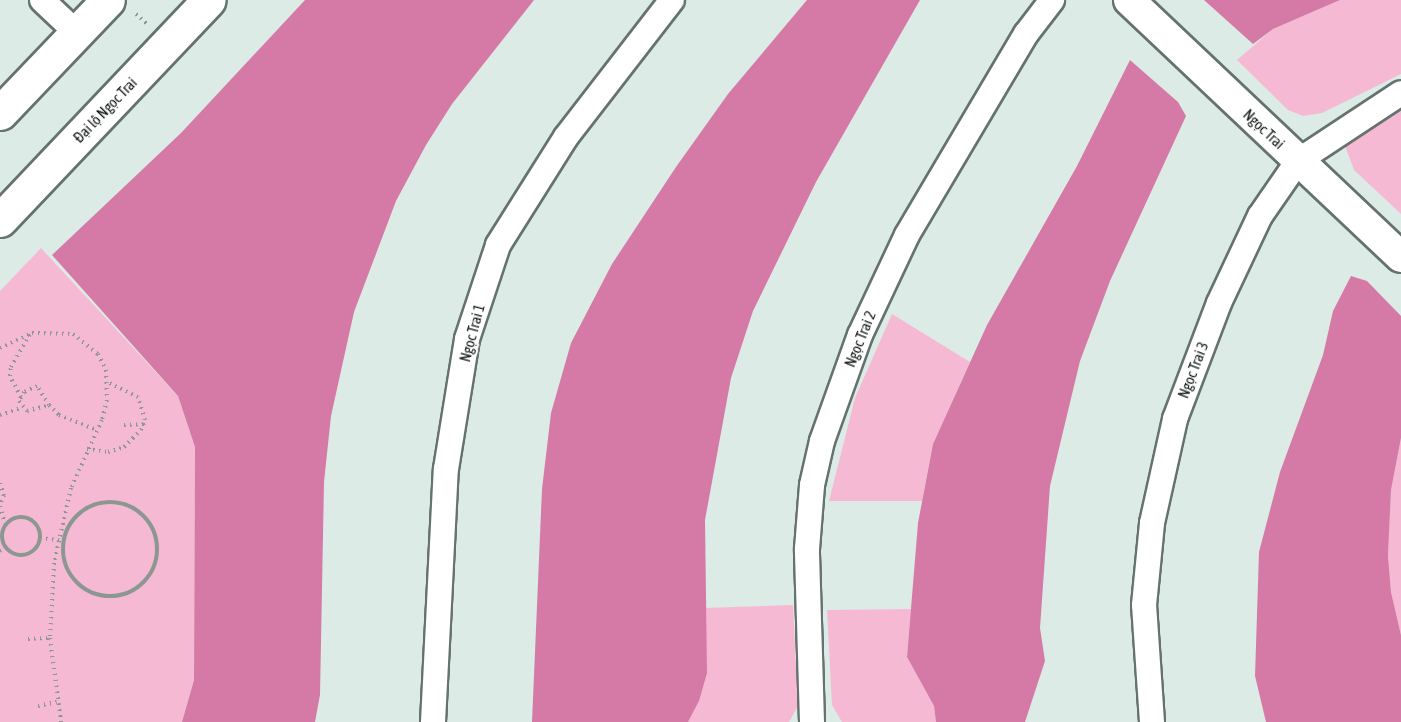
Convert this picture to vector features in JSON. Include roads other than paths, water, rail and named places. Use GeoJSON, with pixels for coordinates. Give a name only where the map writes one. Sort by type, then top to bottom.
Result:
{"type":"FeatureCollection","features":[{"type":"Feature","properties":{"kind":"main road","name":"Đại lộ Ngọc Trai"},"geometry":{"type":"LineString","coordinates":[[0,220],[209,0]]}},
{"type":"Feature","properties":{"kind":"main road"},"geometry":{"type":"LineString","coordinates":[[0,113],[77,33],[122,7]]}},
{"type":"Feature","properties":{"kind":"street"},"geometry":{"type":"LineString","coordinates":[[42,0],[77,33]]}},
{"type":"Feature","properties":{"kind":"street","name":"Ngọc Trai 1"},"geometry":{"type":"LineString","coordinates":[[433,722],[446,469],[467,339],[498,245],[566,137],[672,0]]}},
{"type":"Feature","properties":{"kind":"street","name":"Ngọc Trai 2"},"geometry":{"type":"LineString","coordinates":[[812,722],[807,549],[812,485],[822,441],[860,335],[907,235],[996,82],[1052,0]]}},
{"type":"Feature","properties":{"kind":"street","name":"Ngọc Trai"},"geometry":{"type":"LineString","coordinates":[[1129,0],[1401,257]]}},
{"type":"Feature","properties":{"kind":"street","name":"Ngọc Trai 3"},"geometry":{"type":"LineString","coordinates":[[1152,722],[1144,605],[1152,523],[1175,419],[1219,303],[1260,216],[1299,161],[1401,93]]}}]}
